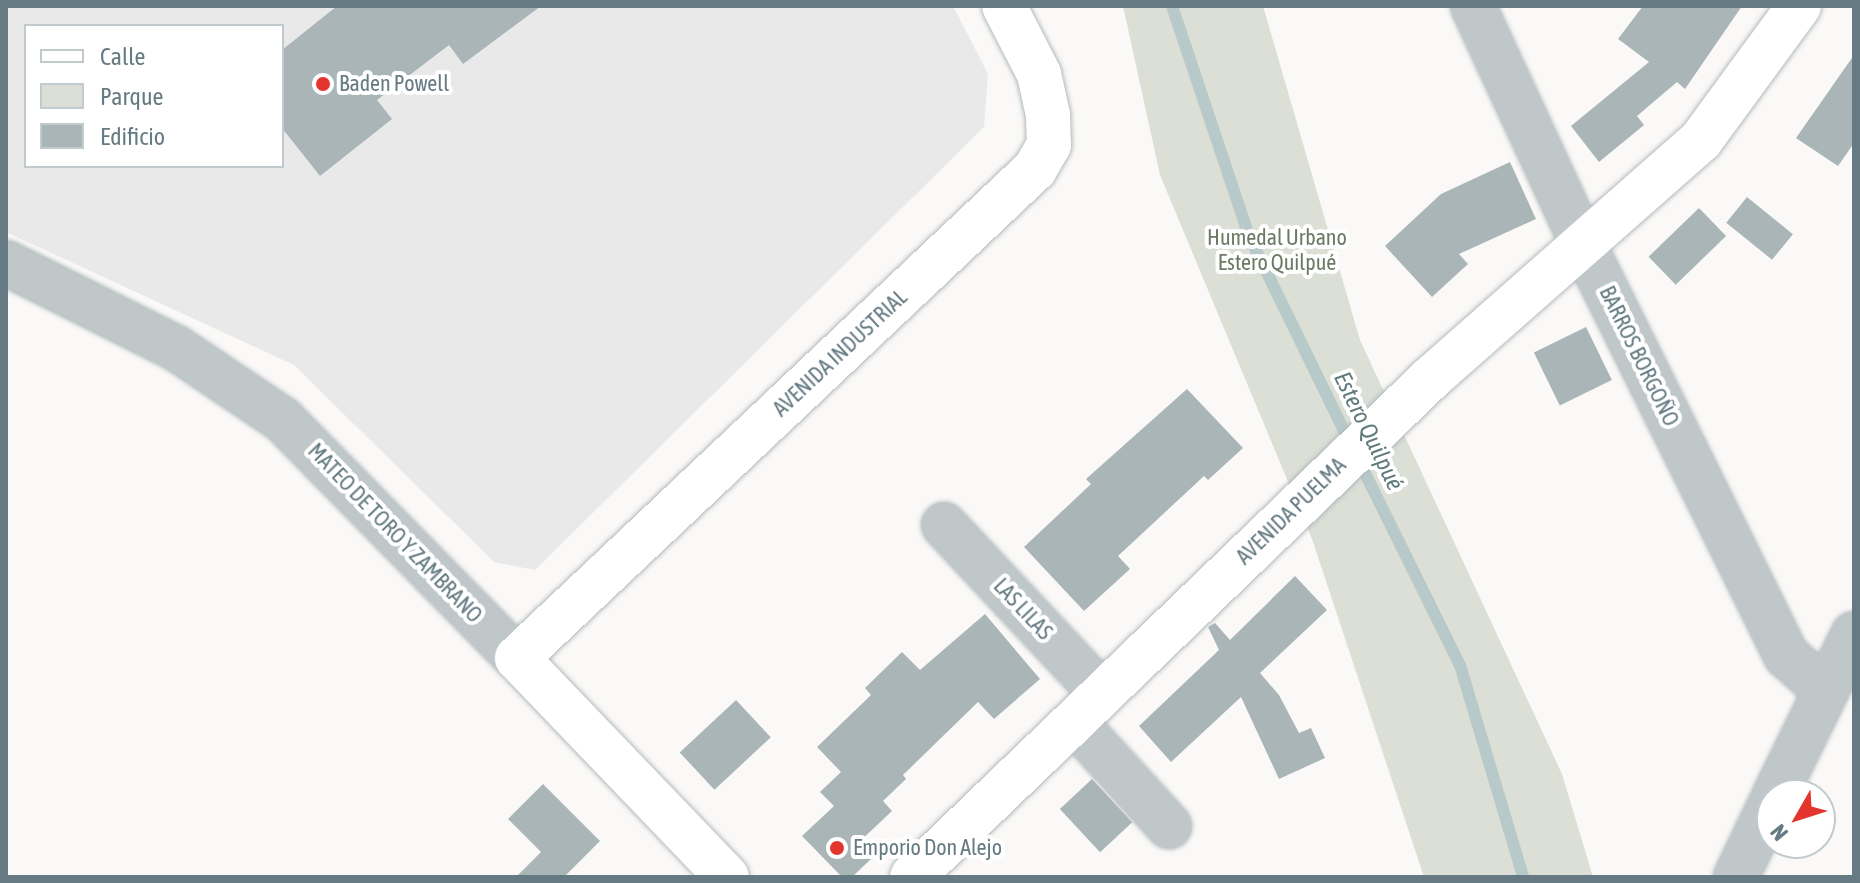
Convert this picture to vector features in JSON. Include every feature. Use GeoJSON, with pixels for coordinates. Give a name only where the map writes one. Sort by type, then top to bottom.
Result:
{"type":"FeatureCollection","features":[{"type":"Feature","properties":{"kind":"street","name":"AVENIDA INDUSTRIAL"},"geometry":{"type":"LineString","coordinates":[[517,658],[1035,169],[1049,145],[1048,115],[1039,74],[1004,6]]}},
{"type":"Feature","properties":{"kind":"street","name":"BARROS BORGOÑO"},"geometry":{"type":"LineString","coordinates":[[1473,6],[1582,242],[1787,656],[1826,691]]}},
{"type":"Feature","properties":{"kind":"street","name":"AVENIDA PUELMA"},"geometry":{"type":"LineString","coordinates":[[912,877],[1431,378],[1701,140],[1799,6]]}},
{"type":"Feature","properties":{"kind":"street","name":"MATEO DE TORO Y ZAMBRANO"},"geometry":{"type":"LineString","coordinates":[[6,263],[176,348],[283,420],[727,877]]}},
{"type":"Feature","properties":{"kind":"street","name":"LAS LILAS"},"geometry":{"type":"LineString","coordinates":[[944,525],[1088,708],[1169,826]]}},
{"type":"Feature","properties":{"kind":"street"},"geometry":{"type":"LineString","coordinates":[[1783,779],[1854,634]]}},
{"type":"Feature","properties":{"kind":"street"},"geometry":{"type":"LineString","coordinates":[[1736,877],[1756,835]]}},
{"type":"Feature","properties":{"kind":"shaded area"},"geometry":{"type":"Polygon","coordinates":[[[6,6],[953,6],[988,74],[984,127],[535,570],[494,562],[294,365],[6,232],[6,6]]]}},
{"type":"Feature","properties":{"kind":"green space","name":"Humedal Urbano Estero Quilpué"},"geometry":{"type":"Polygon","coordinates":[[[1123,6],[1263,6],[1360,340],[1562,774],[1593,877],[1424,877],[1312,539],[1160,175],[1123,6]]]}},
{"type":"Feature","properties":{"kind":"building"},"geometry":{"type":"Polygon","coordinates":[[[337,6],[541,6],[463,64],[449,45],[377,100],[392,119],[320,176],[284,131],[284,48],[337,6]]]}},
{"type":"Feature","properties":{"kind":"building"},"geometry":{"type":"Polygon","coordinates":[[[1643,6],[1742,6],[1685,89],[1677,82],[1637,116],[1644,125],[1599,162],[1571,126],[1649,62],[1618,39],[1643,6]]]}},
{"type":"Feature","properties":{"kind":"building"},"geometry":{"type":"Polygon","coordinates":[[[1854,55],[1854,143],[1838,166],[1796,138],[1854,55]]]}},
{"type":"Feature","properties":{"kind":"building"},"geometry":{"type":"Polygon","coordinates":[[[1510,162],[1536,219],[1459,254],[1468,264],[1432,297],[1385,246],[1441,194],[1510,162]]]}},
{"type":"Feature","properties":{"kind":"building"},"geometry":{"type":"Polygon","coordinates":[[[1747,197],[1793,234],[1772,260],[1726,223],[1747,197]]]}},
{"type":"Feature","properties":{"kind":"building"},"geometry":{"type":"Polygon","coordinates":[[[1699,208],[1726,236],[1676,285],[1649,257],[1699,208]]]}},
{"type":"Feature","properties":{"kind":"building"},"geometry":{"type":"Polygon","coordinates":[[[1586,327],[1612,380],[1560,405],[1534,352],[1586,327]]]}},
{"type":"Feature","properties":{"kind":"building"},"geometry":{"type":"Polygon","coordinates":[[[1187,389],[1243,448],[1208,480],[1204,476],[1118,556],[1130,569],[1084,611],[1024,547],[1091,484],[1086,479],[1187,389]]]}},
{"type":"Feature","properties":{"kind":"building"},"geometry":{"type":"Polygon","coordinates":[[[1295,576],[1327,610],[1260,673],[1279,695],[1299,733],[1311,728],[1325,758],[1279,779],[1241,697],[1171,762],[1139,726],[1219,650],[1208,627],[1215,623],[1230,640],[1295,576]]]}},
{"type":"Feature","properties":{"kind":"building"},"geometry":{"type":"Polygon","coordinates":[[[985,614],[1040,679],[994,719],[978,702],[903,775],[906,779],[883,801],[892,811],[857,844],[871,859],[852,877],[842,877],[802,836],[834,806],[820,792],[841,772],[817,747],[871,695],[865,688],[902,652],[920,670],[985,614]]]}},
{"type":"Feature","properties":{"kind":"building"},"geometry":{"type":"Polygon","coordinates":[[[736,700],[771,737],[714,790],[680,753],[736,700]]]}},
{"type":"Feature","properties":{"kind":"building"},"geometry":{"type":"Polygon","coordinates":[[[1092,779],[1132,822],[1100,852],[1060,809],[1092,779]]]}},
{"type":"Feature","properties":{"kind":"building"},"geometry":{"type":"Polygon","coordinates":[[[543,784],[600,841],[564,877],[516,877],[541,852],[508,819],[543,784]]]}},
{"type":"Feature","properties":{"kind":"waterway","name":"Estero Quilpué"},"geometry":{"type":"LineString","coordinates":[[1172,6],[1249,236],[1350,443]]}},
{"type":"Feature","properties":{"kind":"waterway","name":"Estero Quilpué"},"geometry":{"type":"LineString","coordinates":[[1358,459],[1460,665],[1523,877]]}},
{"type":"Feature","properties":{"kind":"place","name":"Baden Powell"},"geometry":{"type":"Point","coordinates":[323,84]}},
{"type":"Feature","properties":{"kind":"place","name":"Emporio Don Alejo"},"geometry":{"type":"Point","coordinates":[837,848]}}]}
